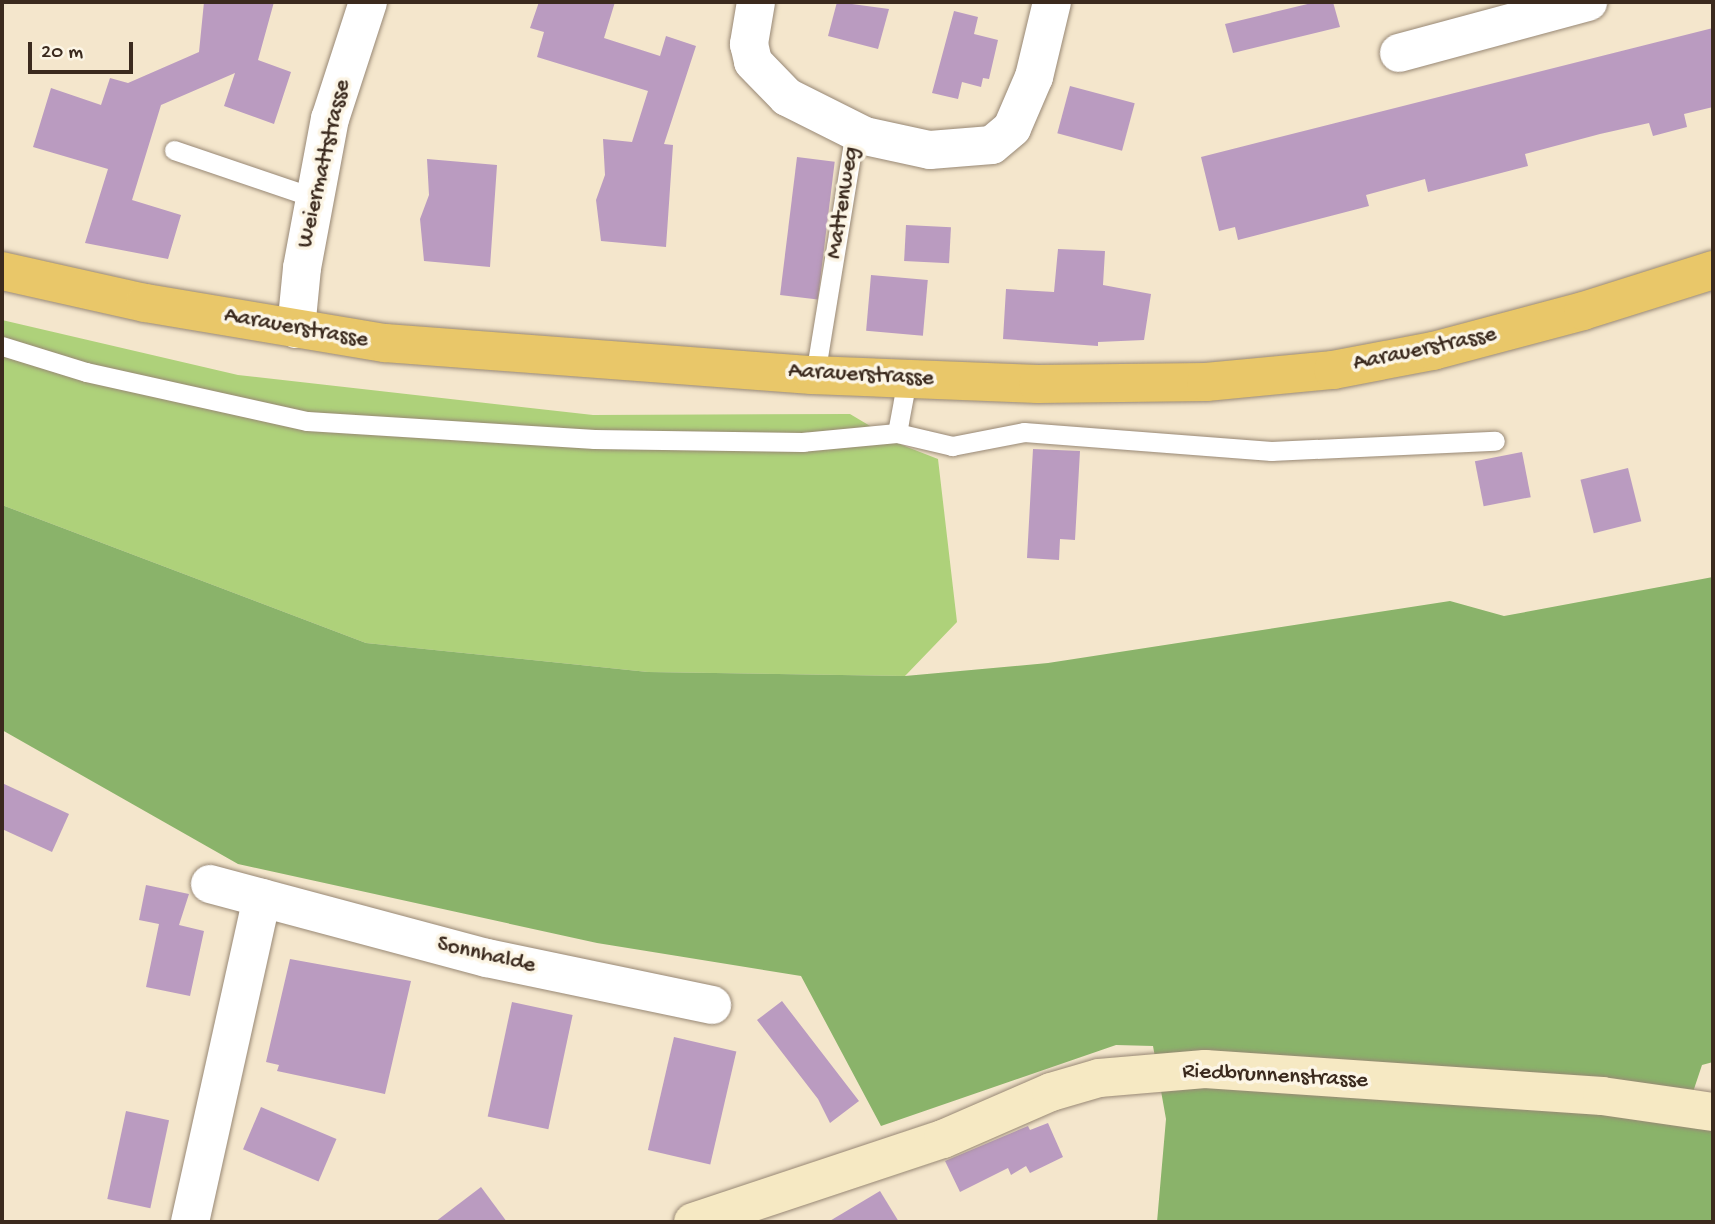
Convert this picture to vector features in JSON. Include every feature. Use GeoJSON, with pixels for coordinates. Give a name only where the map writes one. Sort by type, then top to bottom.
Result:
{"type":"FeatureCollection","features":[{"type":"Feature","properties":{"kind":"main road","name":"Aarauerstrasse"},"geometry":{"type":"LineString","coordinates":[[2,271],[145,303],[385,343],[814,375],[1038,384],[1206,382],[1333,370],[1433,351],[1583,312],[1713,270]]}},
{"type":"Feature","properties":{"kind":"street","name":"Weiermattstrasse"},"geometry":{"type":"LineString","coordinates":[[296,329],[315,198],[330,119],[368,2]]}},
{"type":"Feature","properties":{"kind":"street","name":"Mattenweg"},"geometry":{"type":"LineString","coordinates":[[756,2],[750,44],[753,62],[765,78],[815,114],[855,131]]}},
{"type":"Feature","properties":{"kind":"street"},"geometry":{"type":"LineString","coordinates":[[855,131],[930,150],[971,148],[1002,139],[1021,113],[1030,89],[1052,2]]}},
{"type":"Feature","properties":{"kind":"street"},"geometry":{"type":"LineString","coordinates":[[1399,54],[1588,2]]}},
{"type":"Feature","properties":{"kind":"street","name":"Sonnhalde"},"geometry":{"type":"LineString","coordinates":[[210,884],[487,958],[712,1005]]}},
{"type":"Feature","properties":{"kind":"street"},"geometry":{"type":"LineString","coordinates":[[190,1222],[262,898]]}},
{"type":"Feature","properties":{"kind":"street","name":"Riedbrunnenstrasse"},"geometry":{"type":"LineString","coordinates":[[693,1222],[943,1139],[1051,1092],[1099,1078],[1205,1069],[1602,1096],[1713,1112]]}},
{"type":"Feature","properties":{"kind":"lane","name":"Mattenweg"},"geometry":{"type":"LineString","coordinates":[[814,375],[855,131]]}},
{"type":"Feature","properties":{"kind":"lane"},"geometry":{"type":"LineString","coordinates":[[174,150],[315,198]]}},
{"type":"Feature","properties":{"kind":"lane"},"geometry":{"type":"LineString","coordinates":[[2,346],[86,372],[307,421],[594,439],[802,442],[897,433],[952,446],[1024,432],[1271,450],[1495,441]]}},
{"type":"Feature","properties":{"kind":"lane"},"geometry":{"type":"LineString","coordinates":[[897,433],[907,379]]}},
{"type":"Feature","properties":{"kind":"green space"},"geometry":{"type":"Polygon","coordinates":[[[2,320],[238,375],[593,415],[850,414],[902,445],[938,459],[957,622],[905,676],[648,672],[366,643],[2,505],[2,320]]]}},
{"type":"Feature","properties":{"kind":"green space"},"geometry":{"type":"Polygon","coordinates":[[[2,505],[366,643],[648,672],[905,676],[1048,663],[1450,601],[1504,616],[1713,577],[1713,1062],[1702,1065],[1683,1122],[1713,1131],[1713,1222],[1157,1222],[1166,1119],[1153,1046],[1116,1045],[881,1126],[801,976],[597,943],[238,864],[2,730],[2,505]]]}},
{"type":"Feature","properties":{"kind":"building"},"geometry":{"type":"Polygon","coordinates":[[[204,2],[274,2],[258,60],[291,72],[274,124],[224,106],[235,73],[161,105],[132,200],[181,215],[168,259],[85,243],[108,169],[33,147],[51,88],[101,105],[110,78],[128,83],[199,52],[204,2]]]}},
{"type":"Feature","properties":{"kind":"building"},"geometry":{"type":"Polygon","coordinates":[[[539,2],[615,2],[604,38],[660,56],[666,36],[696,46],[664,144],[673,145],[666,247],[601,241],[596,200],[605,175],[603,139],[632,142],[648,91],[537,57],[544,32],[530,28],[539,2]]]}},
{"type":"Feature","properties":{"kind":"building"},"geometry":{"type":"Polygon","coordinates":[[[837,2],[889,9],[878,49],[828,36],[837,2]]]}},
{"type":"Feature","properties":{"kind":"building"},"geometry":{"type":"Polygon","coordinates":[[[1316,2],[1333,2],[1340,27],[1233,53],[1225,24],[1316,2]]]}},
{"type":"Feature","properties":{"kind":"building"},"geometry":{"type":"Polygon","coordinates":[[[954,11],[978,17],[974,34],[998,40],[989,79],[983,78],[981,87],[962,82],[958,99],[932,93],[954,11]]]}},
{"type":"Feature","properties":{"kind":"building"},"geometry":{"type":"Polygon","coordinates":[[[1713,28],[1713,107],[1684,114],[1687,127],[1653,136],[1649,123],[1600,134],[1525,154],[1528,166],[1428,192],[1425,179],[1366,195],[1369,206],[1238,240],[1235,227],[1219,231],[1201,157],[1713,28]]]}},
{"type":"Feature","properties":{"kind":"building"},"geometry":{"type":"Polygon","coordinates":[[[1070,86],[1135,103],[1122,151],[1057,133],[1070,86]]]}},
{"type":"Feature","properties":{"kind":"building"},"geometry":{"type":"Polygon","coordinates":[[[797,157],[835,162],[818,300],[780,295],[797,157]]]}},
{"type":"Feature","properties":{"kind":"building"},"geometry":{"type":"Polygon","coordinates":[[[427,159],[497,165],[490,267],[424,261],[420,219],[429,195],[427,159]]]}},
{"type":"Feature","properties":{"kind":"building"},"geometry":{"type":"Polygon","coordinates":[[[906,225],[951,227],[949,263],[904,261],[906,225]]]}},
{"type":"Feature","properties":{"kind":"building"},"geometry":{"type":"Polygon","coordinates":[[[1058,249],[1105,251],[1103,285],[1151,294],[1144,340],[1098,342],[1098,346],[1003,339],[1006,289],[1054,292],[1058,249]]]}},
{"type":"Feature","properties":{"kind":"building"},"geometry":{"type":"Polygon","coordinates":[[[871,275],[928,280],[923,336],[866,331],[871,275]]]}},
{"type":"Feature","properties":{"kind":"building"},"geometry":{"type":"Polygon","coordinates":[[[1033,449],[1080,451],[1075,540],[1060,539],[1059,560],[1027,558],[1033,449]]]}},
{"type":"Feature","properties":{"kind":"building"},"geometry":{"type":"Polygon","coordinates":[[[1522,452],[1531,497],[1484,506],[1475,461],[1522,452]]]}},
{"type":"Feature","properties":{"kind":"building"},"geometry":{"type":"Polygon","coordinates":[[[1628,468],[1641,521],[1594,533],[1580,480],[1628,468]]]}},
{"type":"Feature","properties":{"kind":"building"},"geometry":{"type":"Polygon","coordinates":[[[2,783],[69,814],[52,852],[2,829],[2,783]]]}},
{"type":"Feature","properties":{"kind":"building"},"geometry":{"type":"Polygon","coordinates":[[[146,885],[189,894],[179,925],[204,931],[190,996],[146,987],[159,924],[139,920],[146,885]]]}},
{"type":"Feature","properties":{"kind":"building"},"geometry":{"type":"Polygon","coordinates":[[[290,959],[411,981],[385,1094],[277,1071],[279,1065],[266,1062],[290,959]]]}},
{"type":"Feature","properties":{"kind":"building"},"geometry":{"type":"Polygon","coordinates":[[[782,1001],[859,1101],[830,1123],[818,1099],[757,1020],[782,1001]]]}},
{"type":"Feature","properties":{"kind":"building"},"geometry":{"type":"Polygon","coordinates":[[[512,1002],[573,1015],[548,1129],[488,1116],[512,1002]]]}},
{"type":"Feature","properties":{"kind":"building"},"geometry":{"type":"Polygon","coordinates":[[[674,1037],[736,1051],[710,1164],[648,1150],[674,1037]]]}},
{"type":"Feature","properties":{"kind":"building"},"geometry":{"type":"Polygon","coordinates":[[[261,1107],[336,1139],[319,1181],[243,1149],[261,1107]]]}},
{"type":"Feature","properties":{"kind":"building"},"geometry":{"type":"Polygon","coordinates":[[[126,1111],[169,1120],[150,1208],[107,1199],[126,1111]]]}},
{"type":"Feature","properties":{"kind":"building"},"geometry":{"type":"Polygon","coordinates":[[[1048,1123],[1063,1157],[1030,1173],[1026,1166],[1011,1175],[1008,1168],[960,1192],[945,1161],[1028,1126],[1030,1130],[1048,1123]]]}},
{"type":"Feature","properties":{"kind":"building"},"geometry":{"type":"Polygon","coordinates":[[[481,1187],[507,1222],[435,1222],[481,1187]]]}},
{"type":"Feature","properties":{"kind":"building"},"geometry":{"type":"Polygon","coordinates":[[[880,1191],[899,1222],[828,1222],[880,1191]]]}}]}
